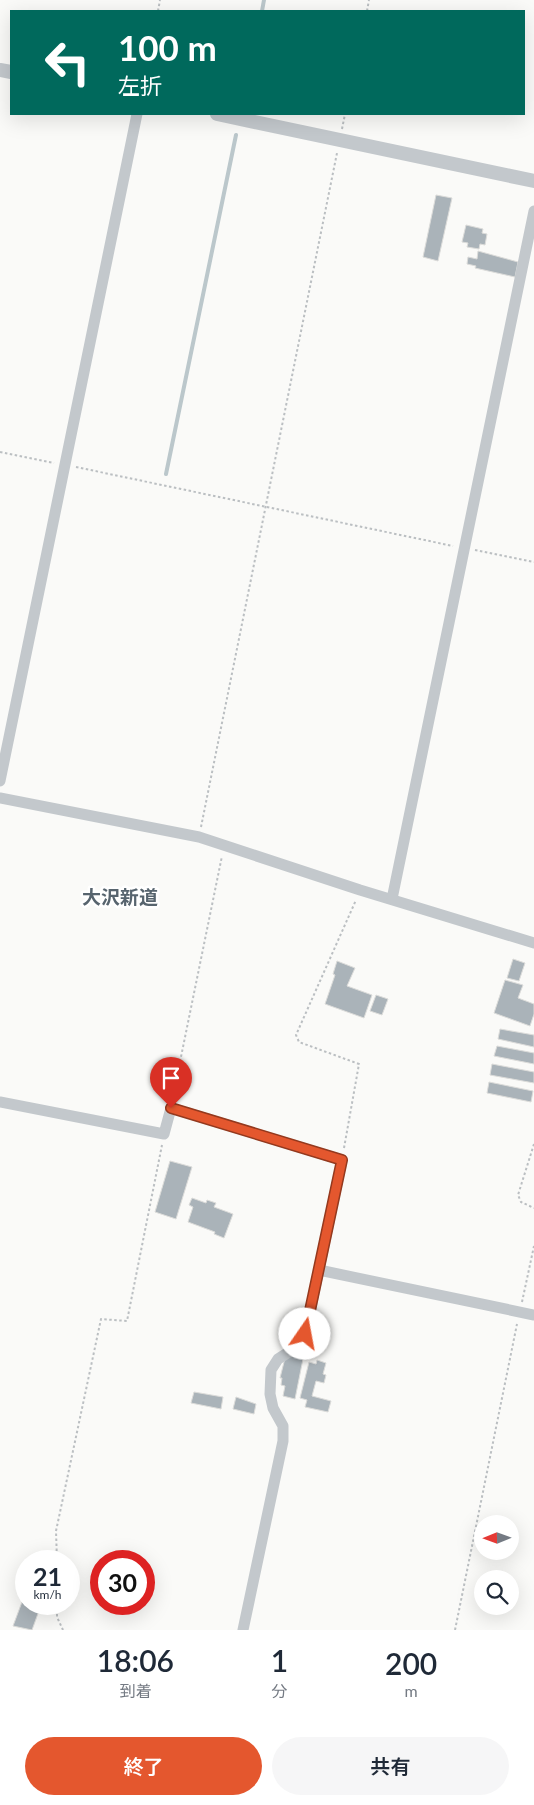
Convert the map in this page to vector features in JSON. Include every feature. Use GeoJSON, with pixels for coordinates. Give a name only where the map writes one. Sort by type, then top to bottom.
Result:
{"type":"FeatureCollection","features":[{"type":"Feature","properties":{"kind":"street"},"geometry":{"type":"LineString","coordinates":[[0,781],[137,115]]}},
{"type":"Feature","properties":{"kind":"street"},"geometry":{"type":"LineString","coordinates":[[222,115],[534,180]]}},
{"type":"Feature","properties":{"kind":"street"},"geometry":{"type":"LineString","coordinates":[[392,899],[466,548],[534,211]]}},
{"type":"Feature","properties":{"kind":"street"},"geometry":{"type":"LineString","coordinates":[[0,798],[198,837],[224,844],[360,890],[534,943]]}},
{"type":"Feature","properties":{"kind":"street"},"geometry":{"type":"LineString","coordinates":[[0,1102],[164,1134],[171,1108],[342,1160],[302,1350],[289,1352],[278,1359],[271,1370],[270,1394],[273,1408],[283,1426],[282,1442],[243,1630]]}},
{"type":"Feature","properties":{"kind":"street"},"geometry":{"type":"LineString","coordinates":[[319,1270],[534,1315]]}},
{"type":"Feature","properties":{"kind":"path"},"geometry":{"type":"LineString","coordinates":[[198,837],[345,115]]}},
{"type":"Feature","properties":{"kind":"path"},"geometry":{"type":"LineString","coordinates":[[0,452],[534,562]]}},
{"type":"Feature","properties":{"kind":"path"},"geometry":{"type":"LineString","coordinates":[[171,1108],[224,844]]}},
{"type":"Feature","properties":{"kind":"path"},"geometry":{"type":"LineString","coordinates":[[342,1160],[359,1064],[300,1042],[296,1034],[360,890]]}},
{"type":"Feature","properties":{"kind":"path"},"geometry":{"type":"LineString","coordinates":[[56,1550],[56,1531],[101,1319],[127,1321],[164,1134]]}},
{"type":"Feature","properties":{"kind":"path"},"geometry":{"type":"LineString","coordinates":[[534,1144],[518,1195],[522,1202],[534,1208]]}},
{"type":"Feature","properties":{"kind":"path"},"geometry":{"type":"LineString","coordinates":[[455,1630],[534,1246]]}},
{"type":"Feature","properties":{"kind":"path"},"geometry":{"type":"LineString","coordinates":[[57,1615],[63,1630]]}},
{"type":"Feature","properties":{"kind":"building"},"geometry":{"type":"Polygon","coordinates":[[[436,195],[452,198],[438,261],[423,257],[436,195]]]}},
{"type":"Feature","properties":{"kind":"building"},"geometry":{"type":"Polygon","coordinates":[[[466,225],[483,229],[482,233],[487,234],[485,245],[480,244],[479,249],[467,247],[468,243],[462,242],[466,225]]]}},
{"type":"Feature","properties":{"kind":"building"},"geometry":{"type":"Polygon","coordinates":[[[478,251],[518,262],[515,277],[475,268],[476,266],[467,264],[468,257],[477,259],[478,251]]]}},
{"type":"Feature","properties":{"kind":"building"},"geometry":{"type":"Polygon","coordinates":[[[513,959],[525,963],[519,981],[507,978],[513,959]]]}},
{"type":"Feature","properties":{"kind":"building"},"geometry":{"type":"Polygon","coordinates":[[[337,961],[355,968],[347,986],[372,995],[364,1018],[325,1004],[335,975],[333,974],[337,961]]]}},
{"type":"Feature","properties":{"kind":"building"},"geometry":{"type":"Polygon","coordinates":[[[505,980],[523,985],[518,998],[534,1004],[534,1014],[530,1026],[494,1013],[505,980]]]}},
{"type":"Feature","properties":{"kind":"building"},"geometry":{"type":"Polygon","coordinates":[[[376,995],[388,999],[382,1015],[370,1011],[376,995]]]}},
{"type":"Feature","properties":{"kind":"building"},"geometry":{"type":"Polygon","coordinates":[[[500,1029],[534,1035],[534,1047],[498,1039],[500,1029]]]}},
{"type":"Feature","properties":{"kind":"building"},"geometry":{"type":"Polygon","coordinates":[[[497,1046],[534,1053],[534,1064],[494,1056],[497,1046]]]}},
{"type":"Feature","properties":{"kind":"building"},"geometry":{"type":"Polygon","coordinates":[[[492,1064],[534,1072],[534,1083],[490,1075],[492,1064]]]}},
{"type":"Feature","properties":{"kind":"building"},"geometry":{"type":"Polygon","coordinates":[[[489,1082],[533,1091],[531,1102],[487,1093],[489,1082]]]}},
{"type":"Feature","properties":{"kind":"building"},"geometry":{"type":"Polygon","coordinates":[[[170,1161],[192,1167],[176,1219],[155,1212],[170,1161]]]}},
{"type":"Feature","properties":{"kind":"building"},"geometry":{"type":"Polygon","coordinates":[[[192,1198],[206,1203],[207,1200],[216,1203],[214,1207],[233,1214],[224,1238],[214,1234],[215,1232],[188,1222],[193,1207],[189,1205],[192,1198]]]}},
{"type":"Feature","properties":{"kind":"building"},"geometry":{"type":"Polygon","coordinates":[[[286,1354],[303,1359],[295,1399],[283,1396],[285,1386],[281,1385],[282,1378],[280,1378],[286,1354]]]}},
{"type":"Feature","properties":{"kind":"building"},"geometry":{"type":"Polygon","coordinates":[[[317,1360],[326,1363],[323,1374],[326,1375],[324,1383],[316,1381],[312,1396],[331,1401],[328,1412],[305,1407],[307,1400],[300,1398],[309,1362],[316,1364],[317,1360]]]}},
{"type":"Feature","properties":{"kind":"building"},"geometry":{"type":"Polygon","coordinates":[[[194,1392],[223,1397],[221,1409],[191,1403],[194,1392]]]}},
{"type":"Feature","properties":{"kind":"building"},"geometry":{"type":"Polygon","coordinates":[[[236,1397],[256,1404],[254,1414],[233,1409],[236,1397]]]}},
{"type":"Feature","properties":{"kind":"building"},"geometry":{"type":"Polygon","coordinates":[[[17,1615],[37,1615],[32,1630],[13,1626],[17,1615]]]}},
{"type":"Feature","properties":{"kind":"waterway"},"geometry":{"type":"LineString","coordinates":[[262,10],[264,0]]}},
{"type":"Feature","properties":{"kind":"waterway"},"geometry":{"type":"LineString","coordinates":[[166,474],[236,135]]}},
{"type":"Feature","properties":{"kind":"district","name":"大沢新道"},"geometry":{"type":"Point","coordinates":[120,897]}},
{"type":"Feature","properties":{"kind":"route"},"geometry":{"type":"LineString","coordinates":[[171,1108],[342,1160],[305,1334]]}}]}
